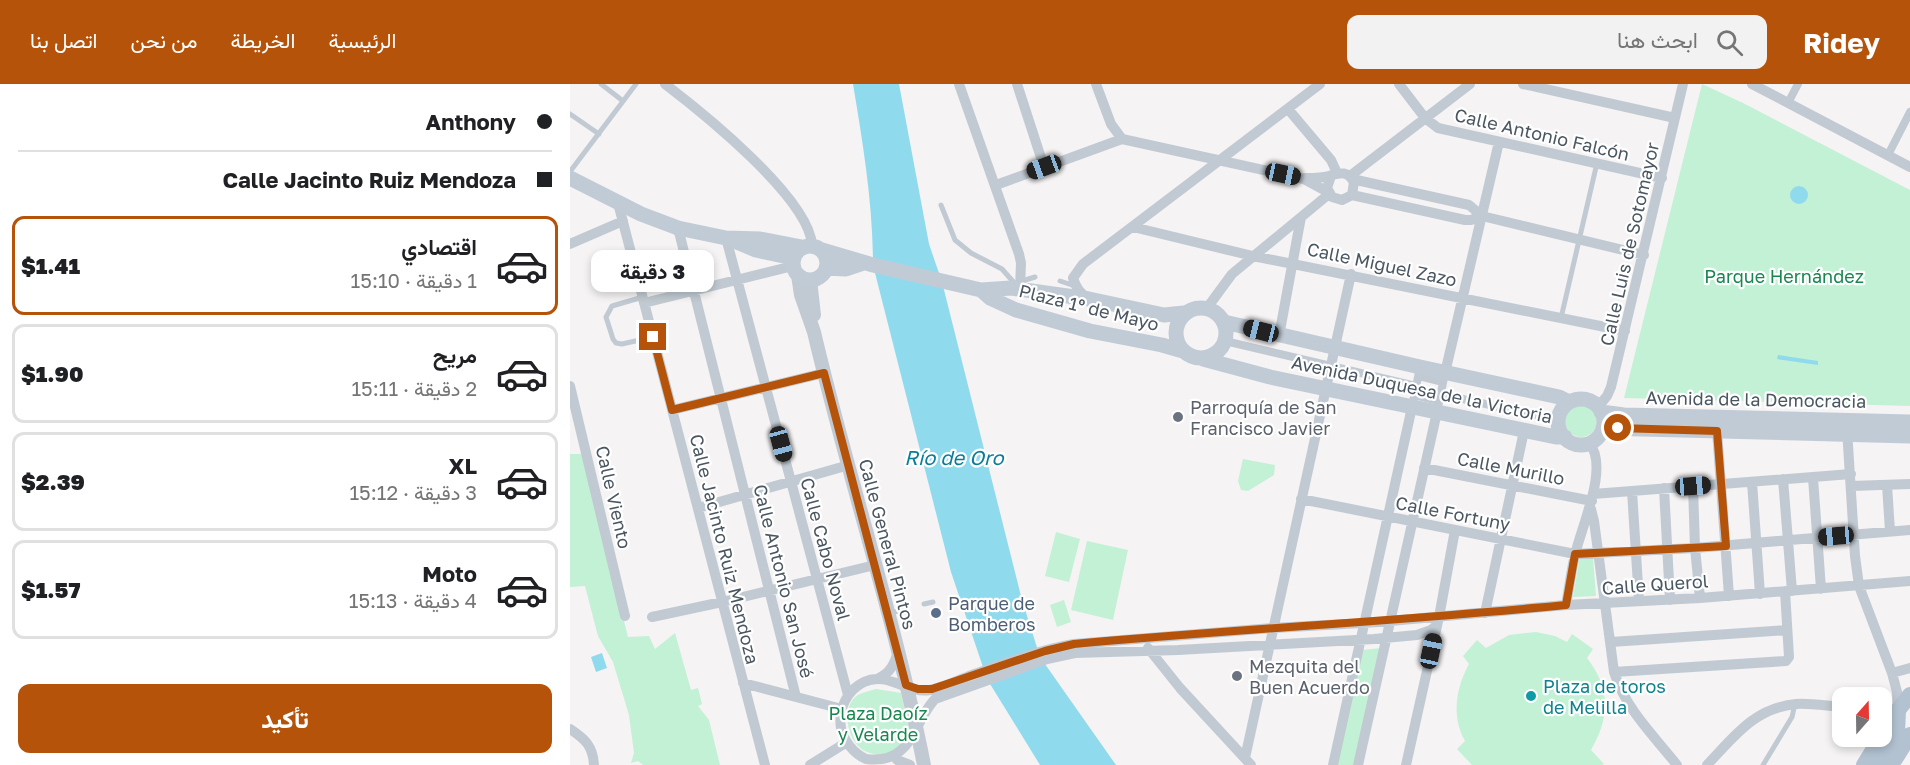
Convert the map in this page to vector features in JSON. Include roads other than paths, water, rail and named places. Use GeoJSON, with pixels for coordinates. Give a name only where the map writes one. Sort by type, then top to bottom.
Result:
{"type":"FeatureCollection","features":[{"type":"Feature","properties":{"kind":"main road"},"geometry":{"type":"LineString","coordinates":[[571,171],[594,182],[602,193],[618,202],[678,228],[726,238],[756,250],[804,260],[871,265],[981,290]]}},
{"type":"Feature","properties":{"kind":"main road"},"geometry":{"type":"LineString","coordinates":[[804,260],[826,257],[826,268],[846,269],[871,265]]}},
{"type":"Feature","properties":{"kind":"main road","name":"Plaza 1º de Mayo"},"geometry":{"type":"LineString","coordinates":[[981,290],[1021,285],[1164,315],[1184,313]]}},
{"type":"Feature","properties":{"kind":"main road","name":"Plaza 1º de Mayo"},"geometry":{"type":"LineString","coordinates":[[981,290],[990,298],[1016,310],[1090,331],[1183,351]]}},
{"type":"Feature","properties":{"kind":"main road"},"geometry":{"type":"LineString","coordinates":[[1199,307],[1207,308],[1220,316],[1224,322],[1225,341],[1217,353],[1203,359],[1189,356],[1183,351],[1176,336],[1179,320],[1184,313],[1199,307]]}},
{"type":"Feature","properties":{"kind":"main road","name":"Avenida Duquesa de la Victoria"},"geometry":{"type":"LineString","coordinates":[[1224,322],[1334,348],[1420,372],[1559,397],[1569,402]]}},
{"type":"Feature","properties":{"kind":"main road","name":"Avenida Duquesa de la Victoria"},"geometry":{"type":"LineString","coordinates":[[1203,359],[1231,368],[1325,388],[1414,396],[1524,430],[1564,438]]}},
{"type":"Feature","properties":{"kind":"main road"},"geometry":{"type":"LineString","coordinates":[[1581,399],[1594,403],[1600,410],[1603,428],[1600,434],[1589,443],[1576,444],[1564,438],[1558,426],[1558,420],[1563,407],[1569,402],[1581,399]]}},
{"type":"Feature","properties":{"kind":"main road","name":"Avenida de la Democracia"},"geometry":{"type":"LineString","coordinates":[[1600,410],[1635,416],[1847,427],[1910,436]]}},
{"type":"Feature","properties":{"kind":"main road","name":"Avenida de la Democracia"},"geometry":{"type":"LineString","coordinates":[[1603,428],[1717,431],[1910,423]]}},
{"type":"Feature","properties":{"kind":"main road"},"geometry":{"type":"LineString","coordinates":[[1892,708],[1910,695]]}},
{"type":"Feature","properties":{"kind":"main road"},"geometry":{"type":"LineString","coordinates":[[1892,719],[1897,734],[1892,744]]}},
{"type":"Feature","properties":{"kind":"main road"},"geometry":{"type":"LineString","coordinates":[[1892,765],[1908,742]]}},
{"type":"Feature","properties":{"kind":"main road"},"geometry":{"type":"LineString","coordinates":[[1864,765],[1872,747]]}},
{"type":"Feature","properties":{"kind":"main road"},"geometry":{"type":"LineString","coordinates":[[1881,765],[1890,747]]}},
{"type":"Feature","properties":{"kind":"street"},"geometry":{"type":"LineString","coordinates":[[644,300],[694,291],[804,260],[808,229],[783,191],[723,131],[665,84]]}},
{"type":"Feature","properties":{"kind":"street"},"geometry":{"type":"LineString","coordinates":[[959,84],[1019,254],[1021,285]]}},
{"type":"Feature","properties":{"kind":"street"},"geometry":{"type":"LineString","coordinates":[[1017,84],[1044,167]]}},
{"type":"Feature","properties":{"kind":"street"},"geometry":{"type":"LineString","coordinates":[[1096,84],[1111,124],[1122,139]]}},
{"type":"Feature","properties":{"kind":"street"},"geometry":{"type":"LineString","coordinates":[[1089,299],[1079,292],[1073,278],[1083,264],[1320,84]]}},
{"type":"Feature","properties":{"kind":"street","name":"Calle Antonio Falcón"},"geometry":{"type":"LineString","coordinates":[[1399,84],[1425,118],[1438,128],[1662,178]]}},
{"type":"Feature","properties":{"kind":"street"},"geometry":{"type":"LineString","coordinates":[[1351,178],[1470,84]]}},
{"type":"Feature","properties":{"kind":"street"},"geometry":{"type":"LineString","coordinates":[[1523,84],[1675,118]]}},
{"type":"Feature","properties":{"kind":"street","name":"Calle Luis de Sotomayor"},"geometry":{"type":"LineString","coordinates":[[1600,410],[1611,387],[1683,84]]}},
{"type":"Feature","properties":{"kind":"street"},"geometry":{"type":"LineString","coordinates":[[1752,84],[1910,167]]}},
{"type":"Feature","properties":{"kind":"street"},"geometry":{"type":"LineString","coordinates":[[1788,103],[1798,84]]}},
{"type":"Feature","properties":{"kind":"street"},"geometry":{"type":"LineString","coordinates":[[1288,109],[1331,160],[1334,175]]}},
{"type":"Feature","properties":{"kind":"street"},"geometry":{"type":"LineString","coordinates":[[1888,155],[1910,112]]}},
{"type":"Feature","properties":{"kind":"street"},"geometry":{"type":"LineString","coordinates":[[996,184],[1122,139],[1304,178],[1346,173],[1354,185],[1352,195]]}},
{"type":"Feature","properties":{"kind":"street"},"geometry":{"type":"LineString","coordinates":[[1358,765],[1499,142]]}},
{"type":"Feature","properties":{"kind":"street"},"geometry":{"type":"LineString","coordinates":[[1329,193],[1327,183],[1334,175]]}},
{"type":"Feature","properties":{"kind":"street"},"geometry":{"type":"LineString","coordinates":[[1304,178],[1335,199],[1342,200],[1352,195],[1465,220],[1482,216]]}},
{"type":"Feature","properties":{"kind":"street"},"geometry":{"type":"LineString","coordinates":[[1279,336],[1305,214],[1314,194],[1304,178]]}},
{"type":"Feature","properties":{"kind":"street"},"geometry":{"type":"LineString","coordinates":[[1351,178],[1469,205],[1482,216],[1644,255]]}},
{"type":"Feature","properties":{"kind":"street"},"geometry":{"type":"LineString","coordinates":[[1207,308],[1232,274],[1329,193]]}},
{"type":"Feature","properties":{"kind":"street","name":"Calle Jacinto Ruiz Mendoza"},"geometry":{"type":"LineString","coordinates":[[618,202],[765,765]]}},
{"type":"Feature","properties":{"kind":"street"},"geometry":{"type":"LineString","coordinates":[[570,244],[623,221]]}},
{"type":"Feature","properties":{"kind":"street","name":"Calle Miguel Zazo"},"geometry":{"type":"LineString","coordinates":[[1133,226],[1253,255],[1625,331]]}},
{"type":"Feature","properties":{"kind":"street","name":"Calle Antonio San José"},"geometry":{"type":"LineString","coordinates":[[678,228],[796,697]]}},
{"type":"Feature","properties":{"kind":"street","name":"Calle Cabo Noval"},"geometry":{"type":"LineString","coordinates":[[726,238],[848,695]]}},
{"type":"Feature","properties":{"kind":"street","name":"Calle General Pintos"},"geometry":{"type":"LineString","coordinates":[[804,260],[801,295],[814,332],[898,651],[918,730],[924,765]]}},
{"type":"Feature","properties":{"kind":"street"},"geometry":{"type":"LineString","coordinates":[[1248,762],[1269,645],[1351,274]]}},
{"type":"Feature","properties":{"kind":"street"},"geometry":{"type":"LineString","coordinates":[[1225,341],[1330,366],[1414,396]]}},
{"type":"Feature","properties":{"kind":"street"},"geometry":{"type":"LineString","coordinates":[[1334,765],[1420,372]]}},
{"type":"Feature","properties":{"kind":"street"},"geometry":{"type":"LineString","coordinates":[[672,410],[824,373]]}},
{"type":"Feature","properties":{"kind":"street","name":"Calle Viento"},"geometry":{"type":"LineString","coordinates":[[570,386],[625,616]]}},
{"type":"Feature","properties":{"kind":"street"},"geometry":{"type":"LineString","coordinates":[[1439,402],[1558,420]]}},
{"type":"Feature","properties":{"kind":"street"},"geometry":{"type":"LineString","coordinates":[[1847,427],[1859,586],[1892,673],[1897,692],[1892,703]]}},
{"type":"Feature","properties":{"kind":"street"},"geometry":{"type":"LineString","coordinates":[[1485,613],[1524,430]]}},
{"type":"Feature","properties":{"kind":"street"},"geometry":{"type":"LineString","coordinates":[[1717,431],[1729,596]]}},
{"type":"Feature","properties":{"kind":"street"},"geometry":{"type":"LineString","coordinates":[[1566,605],[1575,554],[1591,509],[1597,455],[1589,443]]}},
{"type":"Feature","properties":{"kind":"street"},"geometry":{"type":"LineString","coordinates":[[698,508],[849,465]]}},
{"type":"Feature","properties":{"kind":"street","name":"Calle Murillo"},"geometry":{"type":"LineString","coordinates":[[1424,468],[1512,485],[1591,509],[1632,491],[1851,474]]}},
{"type":"Feature","properties":{"kind":"street"},"geometry":{"type":"LineString","coordinates":[[1813,478],[1821,589]]}},
{"type":"Feature","properties":{"kind":"street"},"geometry":{"type":"LineString","coordinates":[[1614,672],[1784,661],[1789,657],[1788,539],[1783,479]]}},
{"type":"Feature","properties":{"kind":"street"},"geometry":{"type":"LineString","coordinates":[[1752,482],[1760,594]]}},
{"type":"Feature","properties":{"kind":"street"},"geometry":{"type":"LineString","coordinates":[[1851,486],[1910,484]]}},
{"type":"Feature","properties":{"kind":"street"},"geometry":{"type":"LineString","coordinates":[[1887,485],[1890,531]]}},
{"type":"Feature","properties":{"kind":"street"},"geometry":{"type":"LineString","coordinates":[[1693,486],[1695,548],[1700,598]]}},
{"type":"Feature","properties":{"kind":"street"},"geometry":{"type":"LineString","coordinates":[[1664,488],[1670,600]]}},
{"type":"Feature","properties":{"kind":"street"},"geometry":{"type":"LineString","coordinates":[[1632,491],[1639,602]]}},
{"type":"Feature","properties":{"kind":"street","name":"Calle Fortuny"},"geometry":{"type":"LineString","coordinates":[[1301,500],[1575,554],[1756,544],[1788,539],[1910,530]]}},
{"type":"Feature","properties":{"kind":"street"},"geometry":{"type":"LineString","coordinates":[[1591,509],[1614,672],[1628,704],[1677,765]]}},
{"type":"Feature","properties":{"kind":"street"},"geometry":{"type":"LineString","coordinates":[[1406,765],[1438,621],[1455,530]]}},
{"type":"Feature","properties":{"kind":"street"},"geometry":{"type":"LineString","coordinates":[[652,617],[722,603],[875,565]]}},
{"type":"Feature","properties":{"kind":"street","name":"Calle Querol"},"geometry":{"type":"LineString","coordinates":[[1046,655],[1074,644],[1139,638],[1390,621],[1438,621],[1485,613],[1566,605],[1760,594],[1910,581]]}},
{"type":"Feature","properties":{"kind":"street","name":"Calle Querol"},"geometry":{"type":"LineString","coordinates":[[1046,655],[1386,638],[1431,630],[1438,621]]}},
{"type":"Feature","properties":{"kind":"street"},"geometry":{"type":"LineString","coordinates":[[1611,642],[1788,630]]}},
{"type":"Feature","properties":{"kind":"street"},"geometry":{"type":"LineString","coordinates":[[1139,638],[1248,762]]}},
{"type":"Feature","properties":{"kind":"street"},"geometry":{"type":"LineString","coordinates":[[1167,671],[1178,650]]}},
{"type":"Feature","properties":{"kind":"street"},"geometry":{"type":"LineString","coordinates":[[898,651],[892,668],[887,674],[861,684],[848,695],[842,709],[841,723],[847,742],[857,754],[871,763],[897,760],[910,765]]}},
{"type":"Feature","properties":{"kind":"street"},"geometry":{"type":"LineString","coordinates":[[1135,651],[1167,671]]}},
{"type":"Feature","properties":{"kind":"street"},"geometry":{"type":"LineString","coordinates":[[879,678],[927,690],[981,677],[1046,655]]}},
{"type":"Feature","properties":{"kind":"street"},"geometry":{"type":"LineString","coordinates":[[1892,673],[1910,668]]}},
{"type":"Feature","properties":{"kind":"street"},"geometry":{"type":"LineString","coordinates":[[897,760],[909,749],[927,708],[935,699],[981,677]]}},
{"type":"Feature","properties":{"kind":"street"},"geometry":{"type":"LineString","coordinates":[[743,684],[842,709]]}},
{"type":"Feature","properties":{"kind":"street"},"geometry":{"type":"LineString","coordinates":[[1707,765],[1760,714],[1776,707],[1795,704],[1832,706]]}},
{"type":"Feature","properties":{"kind":"street"},"geometry":{"type":"LineString","coordinates":[[570,729],[585,739],[590,747],[594,765]]}},
{"type":"Feature","properties":{"kind":"street"},"geometry":{"type":"LineString","coordinates":[[810,765],[847,742]]}},
{"type":"Feature","properties":{"kind":"lane"},"geometry":{"type":"LineString","coordinates":[[601,84],[623,101]]}},
{"type":"Feature","properties":{"kind":"lane"},"geometry":{"type":"LineString","coordinates":[[571,171],[636,84]]}},
{"type":"Feature","properties":{"kind":"lane"},"geometry":{"type":"LineString","coordinates":[[570,114],[598,134]]}},
{"type":"Feature","properties":{"kind":"lane"},"geometry":{"type":"LineString","coordinates":[[1561,318],[1597,163]]}},
{"type":"Feature","properties":{"kind":"lane"},"geometry":{"type":"LineString","coordinates":[[941,205],[955,240],[971,253],[1002,269],[1021,285],[1035,277]]}},
{"type":"Feature","properties":{"kind":"lane"},"geometry":{"type":"LineString","coordinates":[[1060,281],[1075,286]]}},
{"type":"Feature","properties":{"kind":"lane"},"geometry":{"type":"LineString","coordinates":[[644,300],[612,306],[606,316],[616,343],[622,344],[653,337]]}},
{"type":"Feature","properties":{"kind":"lane"},"geometry":{"type":"LineString","coordinates":[[924,604],[933,602]]}},
{"type":"Feature","properties":{"kind":"lane"},"geometry":{"type":"LineString","coordinates":[[887,613],[905,610]]}},
{"type":"Feature","properties":{"kind":"lane"},"geometry":{"type":"LineString","coordinates":[[1762,765],[1792,717],[1795,704]]}},
{"type":"Feature","properties":{"kind":"water","name":"Río de Oro"},"geometry":{"type":"Polygon","coordinates":[[[853,84],[899,84],[929,244],[942,282],[1022,600],[1040,657],[1116,765],[1040,765],[987,679],[951,572],[873,265],[869,197],[853,84]]]}},
{"type":"Feature","properties":{"kind":"water"},"geometry":{"type":"Polygon","coordinates":[[[1799,186],[1805,189],[1808,195],[1805,201],[1799,204],[1793,201],[1790,195],[1793,189],[1799,186]]]}},
{"type":"Feature","properties":{"kind":"water"},"geometry":{"type":"Polygon","coordinates":[[[1778,355],[1818,361],[1818,365],[1777,359],[1778,355]]]}},
{"type":"Feature","properties":{"kind":"water"},"geometry":{"type":"Polygon","coordinates":[[[602,653],[607,668],[596,672],[591,657],[602,653]]]}},
{"type":"Feature","properties":{"kind":"place","name":"Parroquía de San Francisco Javier"},"geometry":{"type":"Point","coordinates":[1178,417]}},
{"type":"Feature","properties":{"kind":"place","name":"Parque de Bomberos"},"geometry":{"type":"Point","coordinates":[936,613]}},
{"type":"Feature","properties":{"kind":"place","name":"Mezquita del Buen Acuerdo"},"geometry":{"type":"Point","coordinates":[1237,676]}},
{"type":"Feature","properties":{"kind":"place","name":"Plaza de toros de Melilla"},"geometry":{"type":"Point","coordinates":[1531,696]}},
{"type":"Feature","properties":{"kind":"park label","name":"Parque Hernández"},"geometry":{"type":"Point","coordinates":[1784,276]}},
{"type":"Feature","properties":{"kind":"park label","name":"Plaza Daoíz y Velarde"},"geometry":{"type":"Point","coordinates":[878,723]}}]}
